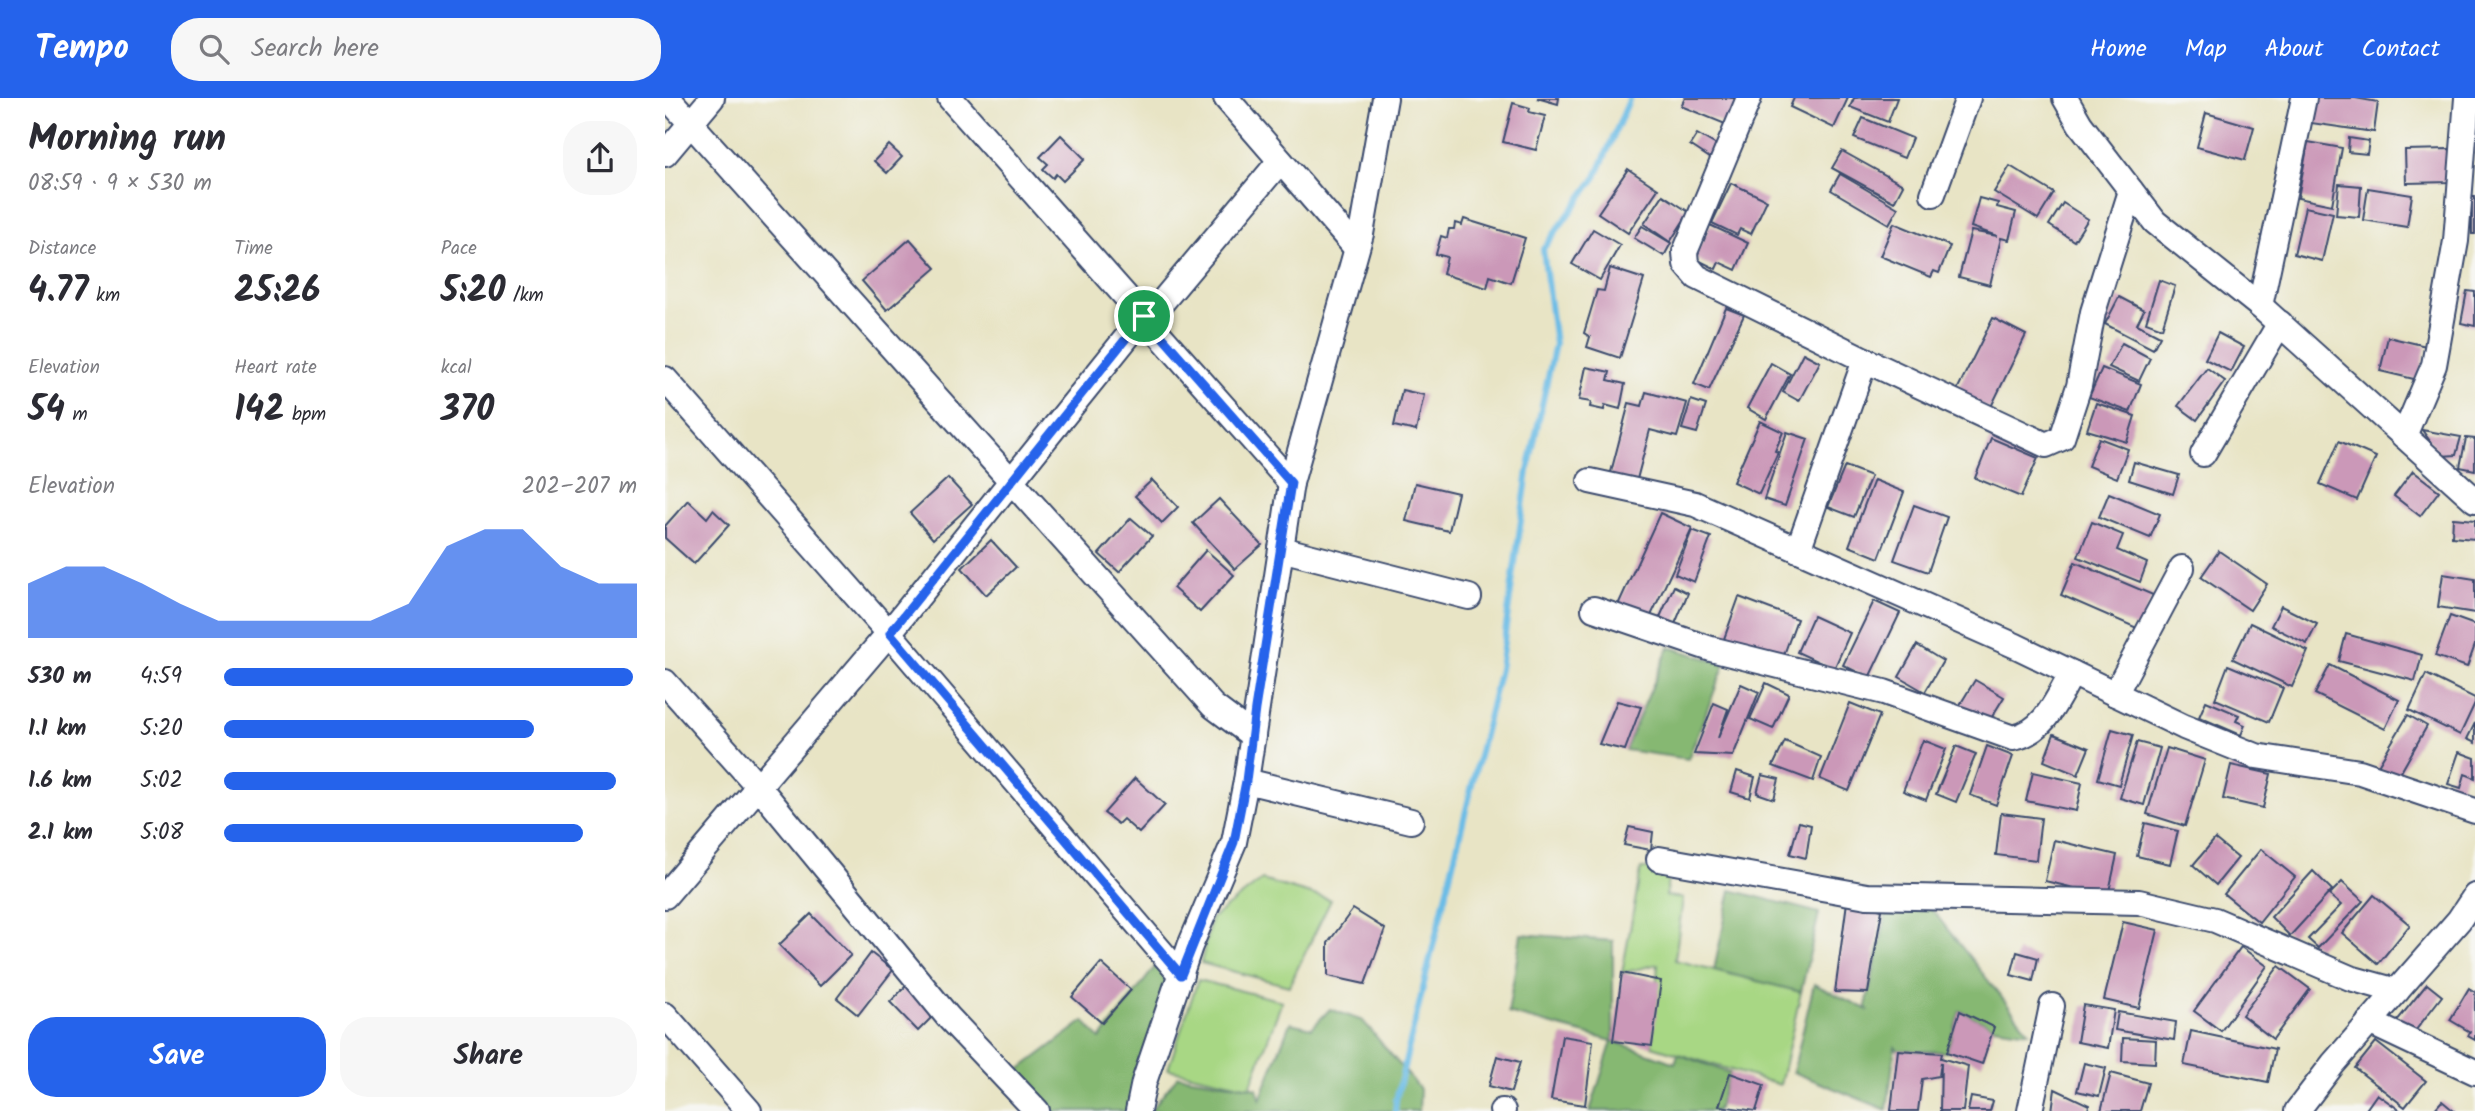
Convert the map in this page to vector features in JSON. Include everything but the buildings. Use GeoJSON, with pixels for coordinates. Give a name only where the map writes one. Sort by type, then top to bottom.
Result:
{"type":"FeatureCollection","features":[{"type":"Feature","properties":{"kind":"street"},"geometry":{"type":"LineString","coordinates":[[668,98],[1213,706],[1253,736]]}},
{"type":"Feature","properties":{"kind":"street"},"geometry":{"type":"LineString","coordinates":[[665,154],[712,98]]}},
{"type":"Feature","properties":{"kind":"street"},"geometry":{"type":"LineString","coordinates":[[950,98],[1291,483]]}},
{"type":"Feature","properties":{"kind":"street"},"geometry":{"type":"LineString","coordinates":[[1226,98],[1356,248]]}},
{"type":"Feature","properties":{"kind":"street"},"geometry":{"type":"LineString","coordinates":[[1139,1111],[1144,1082],[1181,975],[1234,842],[1246,781],[1291,483],[1361,234],[1385,98]]}},
{"type":"Feature","properties":{"kind":"street"},"geometry":{"type":"LineString","coordinates":[[1749,98],[1685,252],[1686,264],[1697,277],[1864,360],[2046,445],[2062,438],[2079,386],[2093,312],[2131,191]]}},
{"type":"Feature","properties":{"kind":"street"},"geometry":{"type":"LineString","coordinates":[[1933,194],[1968,98]]}},
{"type":"Feature","properties":{"kind":"street"},"geometry":{"type":"LineString","coordinates":[[2065,98],[2080,124],[2155,222],[2280,323],[2475,500]]}},
{"type":"Feature","properties":{"kind":"street"},"geometry":{"type":"LineString","coordinates":[[2260,306],[2304,98]]}},
{"type":"Feature","properties":{"kind":"street"},"geometry":{"type":"LineString","coordinates":[[2404,436],[2434,365],[2456,241],[2467,98]]}},
{"type":"Feature","properties":{"kind":"street"},"geometry":{"type":"LineString","coordinates":[[665,896],[890,633],[1145,318],[1280,161]]}},
{"type":"Feature","properties":{"kind":"street"},"geometry":{"type":"LineString","coordinates":[[2203,454],[2280,323]]}},
{"type":"Feature","properties":{"kind":"street"},"geometry":{"type":"LineString","coordinates":[[1798,550],[1864,360]]}},
{"type":"Feature","properties":{"kind":"street"},"geometry":{"type":"LineString","coordinates":[[665,379],[890,633],[1181,975]]}},
{"type":"Feature","properties":{"kind":"street"},"geometry":{"type":"LineString","coordinates":[[1590,481],[1695,504],[2072,673],[2184,727],[2256,756],[2360,772],[2475,811]]}},
{"type":"Feature","properties":{"kind":"street"},"geometry":{"type":"LineString","coordinates":[[1281,549],[1469,597]]}},
{"type":"Feature","properties":{"kind":"street"},"geometry":{"type":"LineString","coordinates":[[2115,694],[2182,568]]}},
{"type":"Feature","properties":{"kind":"street"},"geometry":{"type":"LineString","coordinates":[[1594,609],[1711,649],[1884,692],[2013,738],[2027,736],[2042,723],[2072,673]]}},
{"type":"Feature","properties":{"kind":"street"},"geometry":{"type":"LineString","coordinates":[[665,682],[758,786],[948,1017],[1037,1111]]}},
{"type":"Feature","properties":{"kind":"street"},"geometry":{"type":"LineString","coordinates":[[1246,781],[1411,821]]}},
{"type":"Feature","properties":{"kind":"street"},"geometry":{"type":"LineString","coordinates":[[1659,859],[1867,896],[2139,902],[2215,920],[2350,978],[2397,991]]}},
{"type":"Feature","properties":{"kind":"street"},"geometry":{"type":"LineString","coordinates":[[2297,1111],[2333,1064],[2397,991],[2467,924],[2475,896]]}},
{"type":"Feature","properties":{"kind":"street"},"geometry":{"type":"LineString","coordinates":[[2030,1111],[2052,1006]]}},
{"type":"Feature","properties":{"kind":"street"},"geometry":{"type":"LineString","coordinates":[[665,1015],[749,1111]]}},
{"type":"Feature","properties":{"kind":"street"},"geometry":{"type":"LineString","coordinates":[[2369,1022],[2475,1072]]}},
{"type":"Feature","properties":{"kind":"green space"},"geometry":{"type":"Polygon","coordinates":[[[1669,647],[1725,664],[1688,759],[1625,750],[1669,647]]]}},
{"type":"Feature","properties":{"kind":"green space"},"geometry":{"type":"Polygon","coordinates":[[[1641,869],[1669,869],[1666,896],[1683,898],[1675,960],[1801,992],[1780,1085],[1652,1046],[1658,964],[1622,973],[1641,869]]]}},
{"type":"Feature","properties":{"kind":"green space"},"geometry":{"type":"Polygon","coordinates":[[[1262,880],[1331,900],[1289,986],[1201,963],[1211,919],[1262,880]]]}},
{"type":"Feature","properties":{"kind":"green space"},"geometry":{"type":"Polygon","coordinates":[[[1731,890],[1819,913],[1801,992],[1714,970],[1731,890]]]}},
{"type":"Feature","properties":{"kind":"green space"},"geometry":{"type":"Polygon","coordinates":[[[1926,902],[2029,1032],[1994,1027],[1960,1011],[1947,1052],[1898,1050],[1895,1047],[1887,1110],[1793,1072],[1814,984],[1868,1010],[1866,1006],[1888,907],[1926,902]]]}},
{"type":"Feature","properties":{"kind":"green space"},"geometry":{"type":"Polygon","coordinates":[[[1521,934],[1613,941],[1613,1041],[1675,1063],[1678,1054],[1730,1073],[1717,1111],[1590,1111],[1612,1041],[1508,1013],[1521,934]]]}},
{"type":"Feature","properties":{"kind":"green space"},"geometry":{"type":"Polygon","coordinates":[[[1155,967],[1172,980],[1133,1111],[1049,1111],[1011,1076],[1084,1021],[1100,1039],[1155,967]]]}},
{"type":"Feature","properties":{"kind":"green space"},"geometry":{"type":"Polygon","coordinates":[[[1198,980],[1282,1001],[1250,1087],[1168,1069],[1198,980]]]}},
{"type":"Feature","properties":{"kind":"green space"},"geometry":{"type":"Polygon","coordinates":[[[1330,1009],[1363,1021],[1420,1089],[1419,1111],[1150,1111],[1178,1076],[1257,1088],[1260,1100],[1290,1023],[1312,1028],[1330,1009]]]}},
{"type":"Feature","properties":{"kind":"waterway"},"geometry":{"type":"LineString","coordinates":[[1395,1111],[1500,669],[1528,471],[1555,344],[1543,249],[1596,177],[1630,98]]}},
{"type":"Feature","properties":{"kind":"route"},"geometry":{"type":"LineString","coordinates":[[1144,316],[1291,483],[1246,781],[1234,842],[1190,946],[1181,975],[890,633],[1144,316]]}}]}
